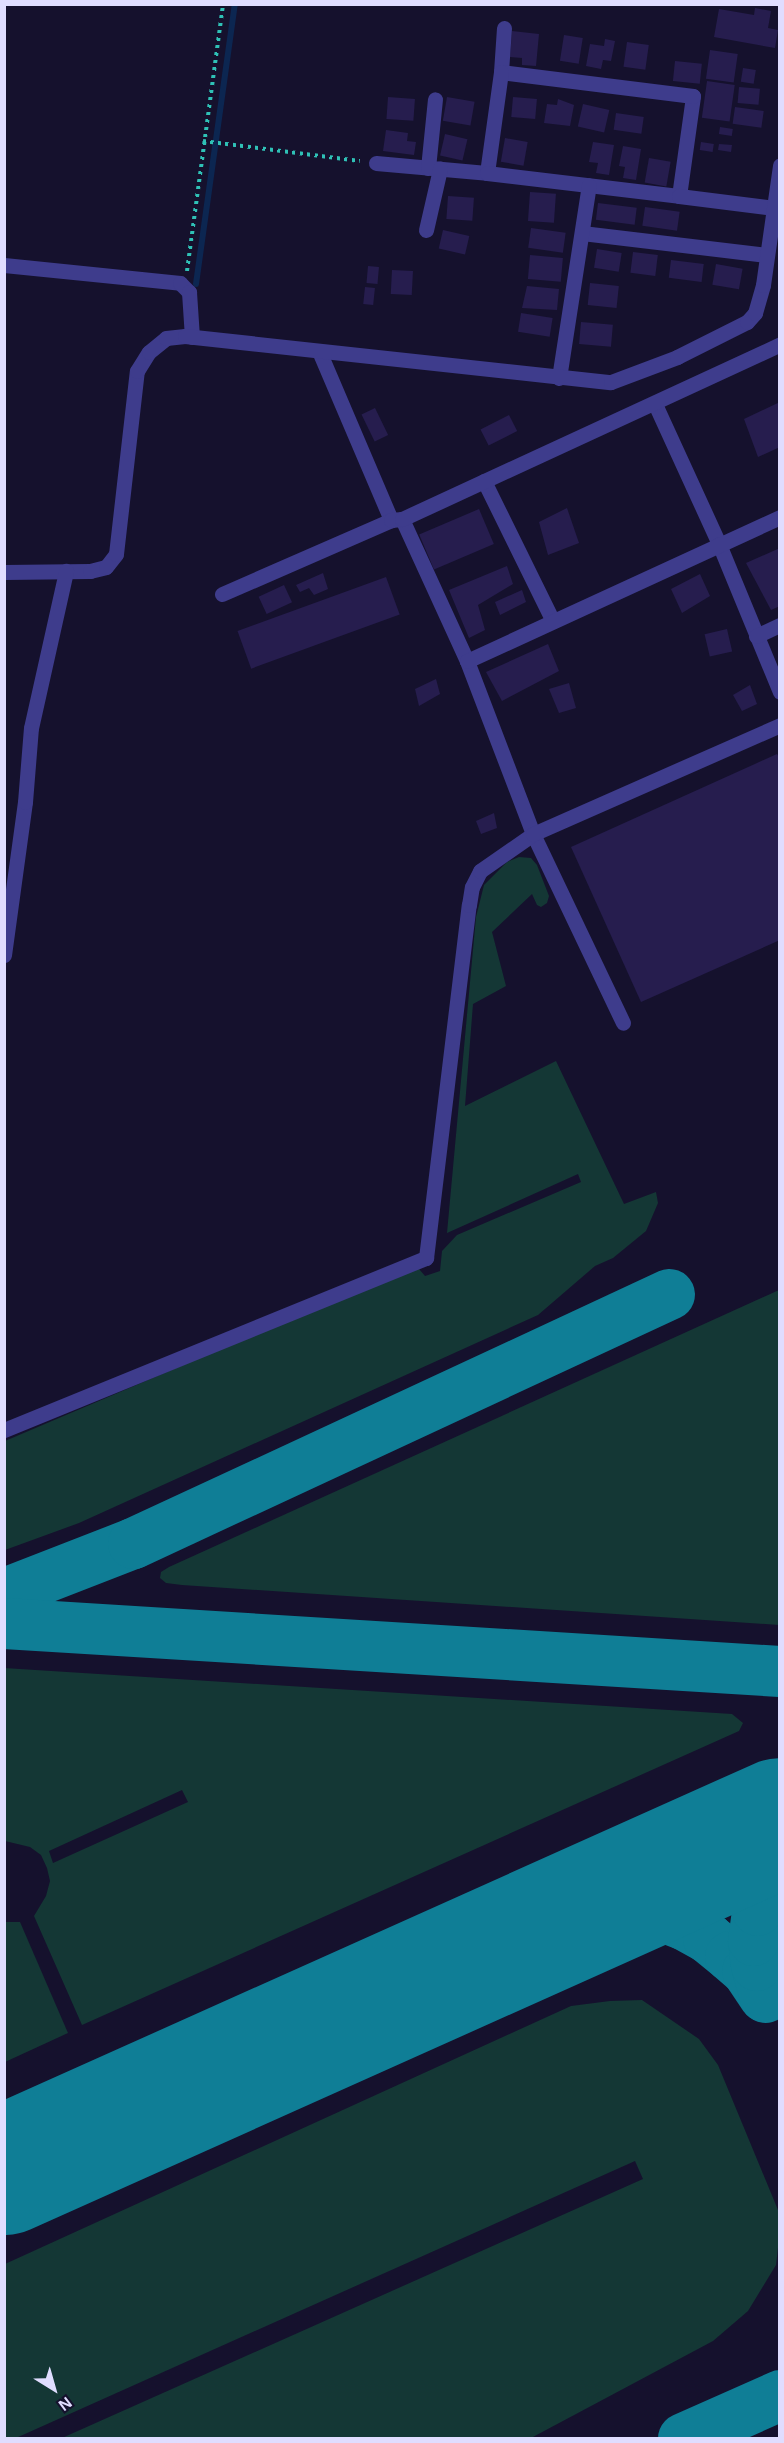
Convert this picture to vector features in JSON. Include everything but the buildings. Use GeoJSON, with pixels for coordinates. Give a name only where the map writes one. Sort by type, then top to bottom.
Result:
{"type":"FeatureCollection","features":[{"type":"Feature","properties":{"kind":"street"},"geometry":{"type":"LineString","coordinates":[[487,173],[501,72],[504,28]]}},
{"type":"Feature","properties":{"kind":"street"},"geometry":{"type":"LineString","coordinates":[[501,72],[693,96],[680,196]]}},
{"type":"Feature","properties":{"kind":"street"},"geometry":{"type":"LineString","coordinates":[[426,230],[434,168],[435,99]]}},
{"type":"Feature","properties":{"kind":"street"},"geometry":{"type":"LineString","coordinates":[[375,163],[487,173],[774,208]]}},
{"type":"Feature","properties":{"kind":"street"},"geometry":{"type":"LineString","coordinates":[[4,572],[66,571],[106,567],[116,554],[137,371],[149,352],[166,338],[192,337],[611,382],[677,357],[747,322],[755,313],[767,255],[780,165]]}},
{"type":"Feature","properties":{"kind":"street"},"geometry":{"type":"LineString","coordinates":[[559,378],[589,185]]}},
{"type":"Feature","properties":{"kind":"street"},"geometry":{"type":"LineString","coordinates":[[582,233],[767,255]]}},
{"type":"Feature","properties":{"kind":"street"},"geometry":{"type":"LineString","coordinates":[[4,265],[180,284],[189,292],[192,337]]}},
{"type":"Feature","properties":{"kind":"street"},"geometry":{"type":"LineString","coordinates":[[222,594],[484,482],[780,344]]}},
{"type":"Feature","properties":{"kind":"street"},"geometry":{"type":"LineString","coordinates":[[319,351],[396,519],[468,661],[533,834],[623,1023]]}},
{"type":"Feature","properties":{"kind":"street"},"geometry":{"type":"LineString","coordinates":[[655,404],[719,544],[780,692]]}},
{"type":"Feature","properties":{"kind":"street"},"geometry":{"type":"LineString","coordinates":[[484,482],[553,621]]}},
{"type":"Feature","properties":{"kind":"street"},"geometry":{"type":"LineString","coordinates":[[468,661],[780,517]]}},
{"type":"Feature","properties":{"kind":"street"},"geometry":{"type":"LineString","coordinates":[[4,955],[25,802],[31,728],[66,571]]}},
{"type":"Feature","properties":{"kind":"street"},"geometry":{"type":"LineString","coordinates":[[756,636],[780,625]]}},
{"type":"Feature","properties":{"kind":"street"},"geometry":{"type":"LineString","coordinates":[[4,1430],[426,1258],[472,887],[480,871],[533,834],[780,725]]}},
{"type":"Feature","properties":{"kind":"path"},"geometry":{"type":"LineString","coordinates":[[186,278],[223,4]]}},
{"type":"Feature","properties":{"kind":"path"},"geometry":{"type":"LineString","coordinates":[[203,141],[375,163]]}},
{"type":"Feature","properties":{"kind":"green space"},"geometry":{"type":"Polygon","coordinates":[[[519,857],[531,858],[537,865],[549,896],[547,903],[541,907],[537,905],[532,894],[492,932],[506,986],[473,1004],[465,1106],[556,1061],[624,1204],[656,1192],[658,1203],[646,1231],[613,1258],[595,1266],[538,1315],[79,1523],[5,1550],[5,1441],[411,1268],[419,1269],[425,1276],[440,1271],[442,1251],[457,1235],[581,1182],[578,1174],[447,1233],[476,917],[484,885],[507,862],[519,857]]]}},
{"type":"Feature","properties":{"kind":"green space"},"geometry":{"type":"Polygon","coordinates":[[[779,1290],[779,1625],[182,1585],[166,1583],[160,1578],[161,1572],[169,1567],[779,1290]]]}},
{"type":"Feature","properties":{"kind":"green space"},"geometry":{"type":"Polygon","coordinates":[[[4,1668],[732,1714],[743,1723],[739,1731],[82,2025],[34,1916],[46,1896],[50,1881],[47,1868],[41,1855],[30,1847],[5,1841],[4,1668]],[[182,1790],[49,1851],[53,1863],[188,1802],[182,1790]]]}},
{"type":"Feature","properties":{"kind":"green space"},"geometry":{"type":"Polygon","coordinates":[[[5,1922],[20,1922],[68,2033],[5,2062],[5,1922]]]}},
{"type":"Feature","properties":{"kind":"green space"},"geometry":{"type":"Polygon","coordinates":[[[642,2000],[699,2039],[718,2065],[778,2210],[779,2239],[776,2265],[748,2311],[713,2341],[531,2438],[62,2438],[643,2179],[635,2161],[16,2438],[5,2438],[5,2264],[571,2006],[642,2000]]]}},
{"type":"Feature","properties":{"kind":"waterway"},"geometry":{"type":"LineString","coordinates":[[196,284],[235,4]]}},
{"type":"Feature","properties":{"kind":"taxiway"},"geometry":{"type":"LineString","coordinates":[[4,1593],[133,1543],[669,1294]]}},
{"type":"Feature","properties":{"kind":"taxiway"},"geometry":{"type":"LineString","coordinates":[[4,1623],[780,1671]]}},
{"type":"Feature","properties":{"kind":"taxiway"},"geometry":{"type":"LineString","coordinates":[[765,1997],[756,1965],[753,1940],[757,1910],[780,1849]]}},
{"type":"Feature","properties":{"kind":"taxiway"},"geometry":{"type":"LineString","coordinates":[[594,1907],[641,1908],[683,1924],[708,1938],[747,1971],[764,1996]]}},
{"type":"Feature","properties":{"kind":"taxiway"},"geometry":{"type":"LineString","coordinates":[[683,2438],[780,2395]]}},
{"type":"Feature","properties":{"kind":"runway"},"geometry":{"type":"LineString","coordinates":[[4,2170],[780,1822]]}}]}
